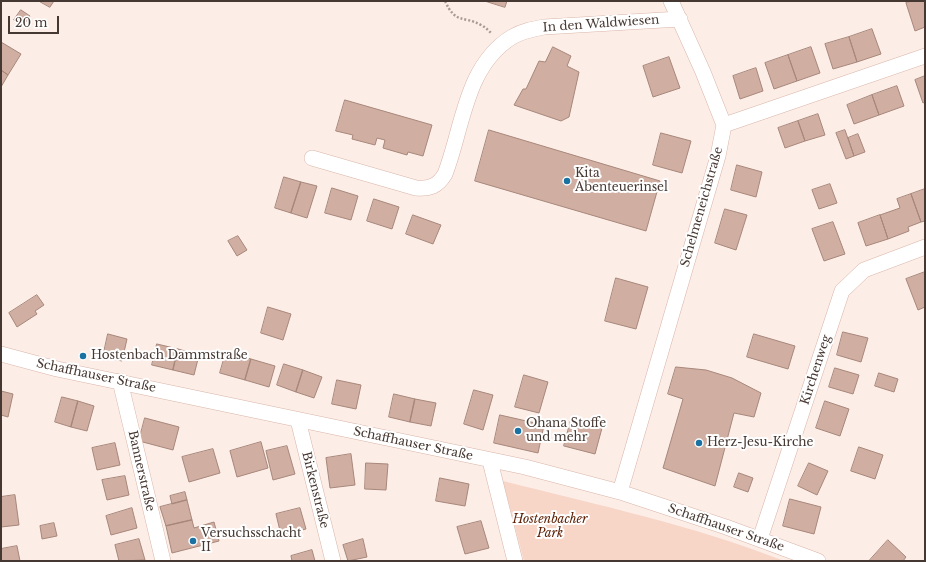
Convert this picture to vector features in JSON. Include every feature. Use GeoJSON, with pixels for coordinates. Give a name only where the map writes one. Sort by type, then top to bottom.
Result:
{"type":"FeatureCollection","features":[{"type":"Feature","properties":{"kind":"street","name":"In den Waldwiesen"},"geometry":{"type":"LineString","coordinates":[[671,1],[703,72],[724,125]]}},
{"type":"Feature","properties":{"kind":"street","name":"In den Waldwiesen"},"geometry":{"type":"LineString","coordinates":[[312,158],[416,188],[426,189],[435,186],[441,181],[448,165],[473,84],[485,63],[503,44],[519,34],[544,27],[680,19]]}},
{"type":"Feature","properties":{"kind":"street"},"geometry":{"type":"LineString","coordinates":[[724,125],[925,56]]}},
{"type":"Feature","properties":{"kind":"street","name":"Schelmeneichstraße"},"geometry":{"type":"LineString","coordinates":[[620,492],[718,156],[724,125]]}},
{"type":"Feature","properties":{"kind":"street","name":"Kirchenweg"},"geometry":{"type":"LineString","coordinates":[[760,539],[842,291],[864,270],[925,247]]}},
{"type":"Feature","properties":{"kind":"street","name":"Schaffhauser Straße"},"geometry":{"type":"LineString","coordinates":[[1,354],[57,369],[120,381],[570,478],[620,492],[760,539],[818,561]]}},
{"type":"Feature","properties":{"kind":"street","name":"Bannerstraße"},"geometry":{"type":"LineString","coordinates":[[120,381],[163,561]]}},
{"type":"Feature","properties":{"kind":"street","name":"Birkenstraße"},"geometry":{"type":"LineString","coordinates":[[298,420],[333,561]]}},
{"type":"Feature","properties":{"kind":"street"},"geometry":{"type":"LineString","coordinates":[[490,460],[515,561]]}},
{"type":"Feature","properties":{"kind":"path"},"geometry":{"type":"LineString","coordinates":[[445,1],[455,17],[481,24],[503,44]]}},
{"type":"Feature","properties":{"kind":"green space","name":"Hostenbacher Park"},"geometry":{"type":"Polygon","coordinates":[[[503,481],[680,526],[750,548],[784,561],[524,561],[503,481]]]}},
{"type":"Feature","properties":{"kind":"building"},"geometry":{"type":"Polygon","coordinates":[[[39,1],[54,1],[50,7],[39,1]]]}},
{"type":"Feature","properties":{"kind":"building"},"geometry":{"type":"Polygon","coordinates":[[[485,1],[507,1],[505,7],[485,1]]]}},
{"type":"Feature","properties":{"kind":"building"},"geometry":{"type":"Polygon","coordinates":[[[912,1],[925,1],[925,27],[915,31],[906,3],[912,1]]]}},
{"type":"Feature","properties":{"kind":"building"},"geometry":{"type":"Polygon","coordinates":[[[21,10],[30,16],[23,26],[14,20],[21,10]]]}},
{"type":"Feature","properties":{"kind":"building"},"geometry":{"type":"Polygon","coordinates":[[[872,29],[881,54],[857,62],[849,37],[872,29]]]}},
{"type":"Feature","properties":{"kind":"building"},"geometry":{"type":"Polygon","coordinates":[[[849,37],[857,62],[833,69],[825,44],[849,37]]]}},
{"type":"Feature","properties":{"kind":"building"},"geometry":{"type":"Polygon","coordinates":[[[1,42],[21,54],[8,75],[1,70],[1,42]]]}},
{"type":"Feature","properties":{"kind":"building"},"geometry":{"type":"Polygon","coordinates":[[[553,47],[571,56],[567,66],[579,72],[569,117],[561,121],[514,105],[523,89],[526,89],[539,61],[545,62],[553,47]]]}},
{"type":"Feature","properties":{"kind":"building"},"geometry":{"type":"Polygon","coordinates":[[[811,47],[820,73],[797,81],[788,55],[811,47]]]}},
{"type":"Feature","properties":{"kind":"building"},"geometry":{"type":"Polygon","coordinates":[[[788,55],[797,81],[774,89],[765,63],[788,55]]]}},
{"type":"Feature","properties":{"kind":"building"},"geometry":{"type":"Polygon","coordinates":[[[669,57],[680,88],[653,97],[643,66],[669,57]]]}},
{"type":"Feature","properties":{"kind":"building"},"geometry":{"type":"Polygon","coordinates":[[[756,68],[763,91],[740,99],[733,76],[756,68]]]}},
{"type":"Feature","properties":{"kind":"building"},"geometry":{"type":"Polygon","coordinates":[[[1,70],[8,75],[1,87],[1,70]]]}},
{"type":"Feature","properties":{"kind":"building"},"geometry":{"type":"Polygon","coordinates":[[[925,76],[925,102],[923,103],[915,80],[925,76]]]}},
{"type":"Feature","properties":{"kind":"building"},"geometry":{"type":"Polygon","coordinates":[[[897,86],[904,106],[879,115],[872,95],[897,86]]]}},
{"type":"Feature","properties":{"kind":"building"},"geometry":{"type":"Polygon","coordinates":[[[872,95],[879,115],[854,124],[847,105],[872,95]]]}},
{"type":"Feature","properties":{"kind":"building"},"geometry":{"type":"Polygon","coordinates":[[[345,100],[432,125],[423,156],[408,152],[407,155],[383,148],[385,140],[377,138],[375,145],[352,139],[353,135],[336,131],[345,100]]]}},
{"type":"Feature","properties":{"kind":"building"},"geometry":{"type":"Polygon","coordinates":[[[818,114],[825,135],[805,141],[798,121],[818,114]]]}},
{"type":"Feature","properties":{"kind":"building"},"geometry":{"type":"Polygon","coordinates":[[[798,121],[805,141],[785,148],[778,128],[798,121]]]}},
{"type":"Feature","properties":{"kind":"building","name":"Kita Abenteuerinsel"},"geometry":{"type":"Polygon","coordinates":[[[489,130],[660,181],[646,231],[475,181],[489,130]]]}},
{"type":"Feature","properties":{"kind":"building"},"geometry":{"type":"Polygon","coordinates":[[[845,130],[854,156],[846,159],[836,133],[845,130]]]}},
{"type":"Feature","properties":{"kind":"building"},"geometry":{"type":"Polygon","coordinates":[[[661,133],[691,141],[682,173],[653,165],[661,133]]]}},
{"type":"Feature","properties":{"kind":"building"},"geometry":{"type":"Polygon","coordinates":[[[858,134],[865,152],[854,156],[848,138],[858,134]]]}},
{"type":"Feature","properties":{"kind":"building"},"geometry":{"type":"Polygon","coordinates":[[[737,165],[762,172],[756,197],[731,190],[737,165]]]}},
{"type":"Feature","properties":{"kind":"building"},"geometry":{"type":"Polygon","coordinates":[[[284,177],[301,182],[291,213],[275,208],[284,177]]]}},
{"type":"Feature","properties":{"kind":"building"},"geometry":{"type":"Polygon","coordinates":[[[301,182],[317,186],[307,218],[291,213],[301,182]]]}},
{"type":"Feature","properties":{"kind":"building"},"geometry":{"type":"Polygon","coordinates":[[[830,184],[837,203],[819,209],[812,190],[830,184]]]}},
{"type":"Feature","properties":{"kind":"building"},"geometry":{"type":"Polygon","coordinates":[[[332,188],[358,196],[351,220],[325,213],[332,188]]]}},
{"type":"Feature","properties":{"kind":"building"},"geometry":{"type":"Polygon","coordinates":[[[925,189],[925,221],[921,222],[911,194],[925,189]]]}},
{"type":"Feature","properties":{"kind":"building"},"geometry":{"type":"Polygon","coordinates":[[[911,194],[921,222],[908,227],[909,231],[888,239],[880,215],[900,208],[897,199],[911,194]]]}},
{"type":"Feature","properties":{"kind":"building"},"geometry":{"type":"Polygon","coordinates":[[[374,199],[399,207],[392,229],[367,221],[374,199]]]}},
{"type":"Feature","properties":{"kind":"building"},"geometry":{"type":"Polygon","coordinates":[[[725,209],[747,215],[736,250],[715,243],[725,209]]]}},
{"type":"Feature","properties":{"kind":"building"},"geometry":{"type":"Polygon","coordinates":[[[413,215],[441,225],[433,244],[406,234],[413,215]]]}},
{"type":"Feature","properties":{"kind":"building"},"geometry":{"type":"Polygon","coordinates":[[[880,215],[888,239],[866,246],[858,223],[880,215]]]}},
{"type":"Feature","properties":{"kind":"building"},"geometry":{"type":"Polygon","coordinates":[[[833,222],[845,254],[824,261],[812,229],[833,222]]]}},
{"type":"Feature","properties":{"kind":"building"},"geometry":{"type":"Polygon","coordinates":[[[238,236],[247,250],[237,256],[228,241],[238,236]]]}},
{"type":"Feature","properties":{"kind":"building"},"geometry":{"type":"Polygon","coordinates":[[[925,272],[925,307],[918,310],[906,279],[925,272]]]}},
{"type":"Feature","properties":{"kind":"building"},"geometry":{"type":"Polygon","coordinates":[[[616,278],[648,287],[636,329],[605,321],[616,278]]]}},
{"type":"Feature","properties":{"kind":"building"},"geometry":{"type":"Polygon","coordinates":[[[37,295],[44,305],[35,311],[37,314],[17,327],[9,313],[37,295]]]}},
{"type":"Feature","properties":{"kind":"building"},"geometry":{"type":"Polygon","coordinates":[[[268,307],[291,314],[283,340],[261,333],[268,307]]]}},
{"type":"Feature","properties":{"kind":"building"},"geometry":{"type":"Polygon","coordinates":[[[843,332],[868,338],[861,362],[837,355],[843,332]]]}},
{"type":"Feature","properties":{"kind":"building"},"geometry":{"type":"Polygon","coordinates":[[[108,334],[127,339],[122,361],[103,357],[108,334]]]}},
{"type":"Feature","properties":{"kind":"building"},"geometry":{"type":"Polygon","coordinates":[[[754,334],[795,346],[788,369],[747,357],[754,334]]]}},
{"type":"Feature","properties":{"kind":"building"},"geometry":{"type":"Polygon","coordinates":[[[157,344],[178,349],[173,370],[152,365],[157,344]]]}},
{"type":"Feature","properties":{"kind":"building"},"geometry":{"type":"Polygon","coordinates":[[[178,349],[199,355],[194,375],[173,370],[178,349]]]}},
{"type":"Feature","properties":{"kind":"building"},"geometry":{"type":"Polygon","coordinates":[[[226,352],[251,359],[245,380],[220,373],[226,352]]]}},
{"type":"Feature","properties":{"kind":"building"},"geometry":{"type":"Polygon","coordinates":[[[251,359],[275,366],[269,387],[245,380],[251,359]]]}},
{"type":"Feature","properties":{"kind":"building"},"geometry":{"type":"Polygon","coordinates":[[[284,364],[303,370],[296,392],[277,385],[284,364]]]}},
{"type":"Feature","properties":{"kind":"building","name":"Herz-Jesu-Kirche"},"geometry":{"type":"Polygon","coordinates":[[[676,367],[706,370],[732,378],[761,393],[754,417],[734,413],[715,486],[663,468],[683,399],[668,394],[676,367]]]}},
{"type":"Feature","properties":{"kind":"building"},"geometry":{"type":"Polygon","coordinates":[[[835,368],[859,375],[853,394],[829,387],[835,368]]]}},
{"type":"Feature","properties":{"kind":"building"},"geometry":{"type":"Polygon","coordinates":[[[303,370],[322,377],[314,398],[296,392],[303,370]]]}},
{"type":"Feature","properties":{"kind":"building"},"geometry":{"type":"Polygon","coordinates":[[[879,373],[898,379],[894,392],[875,386],[879,373]]]}},
{"type":"Feature","properties":{"kind":"building"},"geometry":{"type":"Polygon","coordinates":[[[524,375],[548,382],[539,413],[515,407],[524,375]]]}},
{"type":"Feature","properties":{"kind":"building"},"geometry":{"type":"Polygon","coordinates":[[[337,380],[361,385],[356,409],[332,404],[337,380]]]}},
{"type":"Feature","properties":{"kind":"building"},"geometry":{"type":"Polygon","coordinates":[[[474,390],[493,395],[483,430],[464,424],[474,390]]]}},
{"type":"Feature","properties":{"kind":"building"},"geometry":{"type":"Polygon","coordinates":[[[1,391],[13,394],[8,417],[1,415],[1,391]]]}},
{"type":"Feature","properties":{"kind":"building"},"geometry":{"type":"Polygon","coordinates":[[[394,394],[415,399],[410,422],[389,417],[394,394]]]}},
{"type":"Feature","properties":{"kind":"building"},"geometry":{"type":"Polygon","coordinates":[[[62,397],[78,401],[71,427],[55,422],[62,397]]]}},
{"type":"Feature","properties":{"kind":"building"},"geometry":{"type":"Polygon","coordinates":[[[415,399],[436,403],[431,426],[410,422],[415,399]]]}},
{"type":"Feature","properties":{"kind":"building"},"geometry":{"type":"Polygon","coordinates":[[[78,401],[94,406],[87,431],[71,427],[78,401]]]}},
{"type":"Feature","properties":{"kind":"building"},"geometry":{"type":"Polygon","coordinates":[[[825,401],[849,409],[840,436],[816,428],[825,401]]]}},
{"type":"Feature","properties":{"kind":"building"},"geometry":{"type":"Polygon","coordinates":[[[500,415],[544,425],[538,453],[494,443],[500,415]]]}},
{"type":"Feature","properties":{"kind":"building"},"geometry":{"type":"Polygon","coordinates":[[[145,418],[179,427],[173,450],[139,441],[145,418]]]}},
{"type":"Feature","properties":{"kind":"building"},"geometry":{"type":"Polygon","coordinates":[[[571,420],[602,428],[595,454],[564,446],[571,420]]]}},
{"type":"Feature","properties":{"kind":"building"},"geometry":{"type":"Polygon","coordinates":[[[261,442],[268,468],[237,477],[230,451],[261,442]]]}},
{"type":"Feature","properties":{"kind":"building"},"geometry":{"type":"Polygon","coordinates":[[[115,443],[120,465],[97,470],[92,448],[115,443]]]}},
{"type":"Feature","properties":{"kind":"building"},"geometry":{"type":"Polygon","coordinates":[[[287,446],[295,474],[273,480],[266,451],[287,446]]]}},
{"type":"Feature","properties":{"kind":"building"},"geometry":{"type":"Polygon","coordinates":[[[859,447],[883,455],[875,479],[851,471],[859,447]]]}},
{"type":"Feature","properties":{"kind":"building"},"geometry":{"type":"Polygon","coordinates":[[[213,449],[220,473],[189,482],[182,457],[213,449]]]}},
{"type":"Feature","properties":{"kind":"building"},"geometry":{"type":"Polygon","coordinates":[[[351,454],[355,485],[330,488],[326,458],[351,454]]]}},
{"type":"Feature","properties":{"kind":"building"},"geometry":{"type":"Polygon","coordinates":[[[366,463],[388,464],[386,490],[365,489],[366,463]]]}},
{"type":"Feature","properties":{"kind":"building"},"geometry":{"type":"Polygon","coordinates":[[[809,463],[828,471],[817,495],[798,486],[809,463]]]}},
{"type":"Feature","properties":{"kind":"building"},"geometry":{"type":"Polygon","coordinates":[[[739,473],[753,478],[748,492],[734,487],[739,473]]]}},
{"type":"Feature","properties":{"kind":"building"},"geometry":{"type":"Polygon","coordinates":[[[125,476],[129,495],[107,500],[102,480],[125,476]]]}},
{"type":"Feature","properties":{"kind":"building"},"geometry":{"type":"Polygon","coordinates":[[[440,478],[469,484],[465,506],[436,501],[440,478]]]}},
{"type":"Feature","properties":{"kind":"building"},"geometry":{"type":"Polygon","coordinates":[[[185,492],[187,500],[172,504],[170,496],[185,492]]]}},
{"type":"Feature","properties":{"kind":"building"},"geometry":{"type":"Polygon","coordinates":[[[15,495],[19,525],[1,527],[1,497],[15,495]]]}},
{"type":"Feature","properties":{"kind":"building"},"geometry":{"type":"Polygon","coordinates":[[[790,499],[821,507],[814,534],[783,526],[790,499]]]}},
{"type":"Feature","properties":{"kind":"building"},"geometry":{"type":"Polygon","coordinates":[[[187,500],[192,520],[166,526],[160,507],[187,500]]]}},
{"type":"Feature","properties":{"kind":"building"},"geometry":{"type":"Polygon","coordinates":[[[132,508],[137,528],[111,535],[106,516],[132,508]]]}},
{"type":"Feature","properties":{"kind":"building"},"geometry":{"type":"Polygon","coordinates":[[[300,508],[306,529],[281,535],[276,514],[300,508]]]}},
{"type":"Feature","properties":{"kind":"building"},"geometry":{"type":"Polygon","coordinates":[[[192,520],[194,528],[214,522],[219,541],[172,553],[166,526],[192,520]]]}},
{"type":"Feature","properties":{"kind":"building"},"geometry":{"type":"Polygon","coordinates":[[[481,521],[489,548],[465,554],[457,527],[481,521]]]}},
{"type":"Feature","properties":{"kind":"building"},"geometry":{"type":"Polygon","coordinates":[[[54,523],[57,536],[42,539],[40,526],[54,523]]]}},
{"type":"Feature","properties":{"kind":"building"},"geometry":{"type":"Polygon","coordinates":[[[139,539],[145,560],[119,561],[115,545],[139,539]]]}},
{"type":"Feature","properties":{"kind":"building"},"geometry":{"type":"Polygon","coordinates":[[[363,539],[367,557],[348,561],[343,545],[363,539]]]}},
{"type":"Feature","properties":{"kind":"building"},"geometry":{"type":"Polygon","coordinates":[[[888,540],[906,557],[903,561],[869,561],[888,540]]]}},
{"type":"Feature","properties":{"kind":"building"},"geometry":{"type":"Polygon","coordinates":[[[17,546],[20,561],[1,561],[1,549],[17,546]]]}},
{"type":"Feature","properties":{"kind":"building"},"geometry":{"type":"Polygon","coordinates":[[[312,550],[315,561],[292,561],[291,556],[312,550]]]}},
{"type":"Feature","properties":{"kind":"place","name":"Kita Abenteuerinsel"},"geometry":{"type":"Point","coordinates":[567,181]}},
{"type":"Feature","properties":{"kind":"place","name":"Hostenbach Dammstraße"},"geometry":{"type":"Point","coordinates":[83,356]}},
{"type":"Feature","properties":{"kind":"place","name":"Ohana Stoffe und mehr"},"geometry":{"type":"Point","coordinates":[518,431]}},
{"type":"Feature","properties":{"kind":"place","name":"Herz-Jesu-Kirche"},"geometry":{"type":"Point","coordinates":[699,443]}},
{"type":"Feature","properties":{"kind":"place","name":"Versuchsschacht II"},"geometry":{"type":"Point","coordinates":[193,541]}}]}
